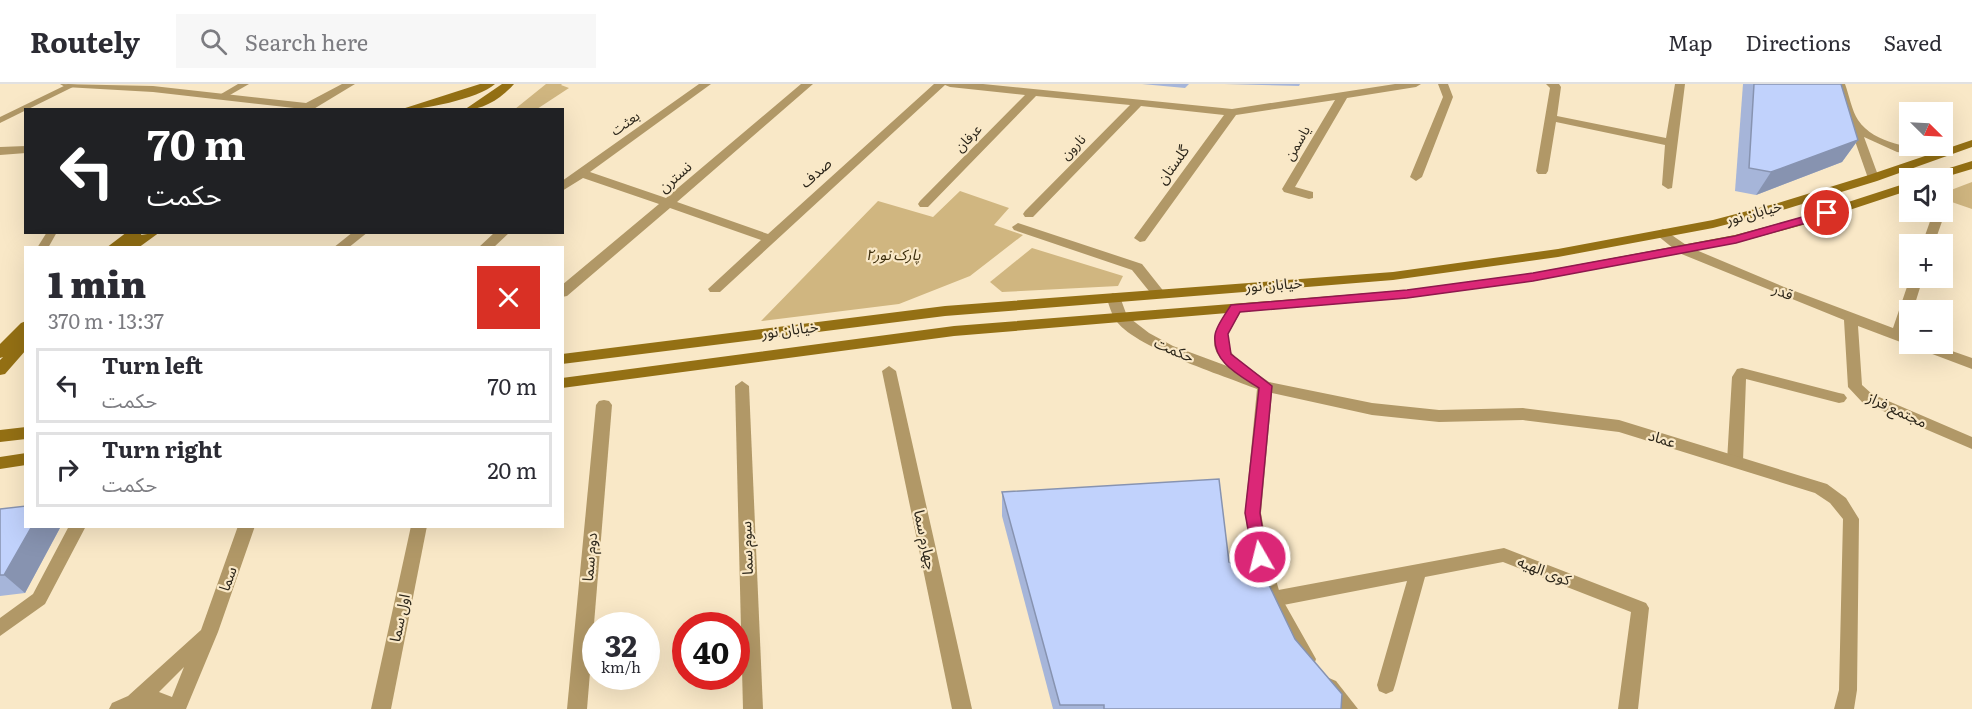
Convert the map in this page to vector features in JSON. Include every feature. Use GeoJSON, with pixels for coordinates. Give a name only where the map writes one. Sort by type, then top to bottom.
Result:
{"type":"FeatureCollection","features":[{"type":"Feature","properties":{"kind":"main road"},"geometry":{"type":"LineString","coordinates":[[412,108],[445,100],[490,84]]}},
{"type":"Feature","properties":{"kind":"main road"},"geometry":{"type":"LineString","coordinates":[[472,108],[509,84]]}},
{"type":"Feature","properties":{"kind":"main road","name":"خیابان نور"},"geometry":{"type":"LineString","coordinates":[[1953,148],[1972,142]]}},
{"type":"Feature","properties":{"kind":"main road","name":"خیابان نور"},"geometry":{"type":"LineString","coordinates":[[564,359],[945,311],[1393,276],[1558,253],[1713,224],[1873,178],[1930,156]]}},
{"type":"Feature","properties":{"kind":"main road"},"geometry":{"type":"LineString","coordinates":[[1953,171],[1972,165]]}},
{"type":"Feature","properties":{"kind":"main road","name":"خیابان نور"},"geometry":{"type":"LineString","coordinates":[[564,383],[954,331],[1407,294],[1533,277],[1736,239],[1806,220],[1899,190]]}},
{"type":"Feature","properties":{"kind":"main road"},"geometry":{"type":"LineString","coordinates":[[115,246],[133,234]]}},
{"type":"Feature","properties":{"kind":"main road"},"geometry":{"type":"LineString","coordinates":[[131,246],[151,234]]}},
{"type":"Feature","properties":{"kind":"main road"},"geometry":{"type":"LineString","coordinates":[[0,353],[24,328]]}},
{"type":"Feature","properties":{"kind":"main road"},"geometry":{"type":"LineString","coordinates":[[0,370],[24,342]]}},
{"type":"Feature","properties":{"kind":"main road"},"geometry":{"type":"LineString","coordinates":[[0,436],[24,433]]}},
{"type":"Feature","properties":{"kind":"main road"},"geometry":{"type":"LineString","coordinates":[[0,463],[24,459]]}},
{"type":"Feature","properties":{"kind":"street"},"geometry":{"type":"LineString","coordinates":[[69,85],[129,86],[307,108],[350,84]]}},
{"type":"Feature","properties":{"kind":"street","name":"بعثت"},"geometry":{"type":"LineString","coordinates":[[564,186],[706,84]]}},
{"type":"Feature","properties":{"kind":"street","name":"نسترن"},"geometry":{"type":"LineString","coordinates":[[564,290],[669,204],[808,84]]}},
{"type":"Feature","properties":{"kind":"street","name":"صدف"},"geometry":{"type":"LineString","coordinates":[[715,289],[768,238],[940,84]]}},
{"type":"Feature","properties":{"kind":"street"},"geometry":{"type":"LineString","coordinates":[[950,84],[1232,112],[1416,84]]}},
{"type":"Feature","properties":{"kind":"street"},"geometry":{"type":"LineString","coordinates":[[1416,177],[1448,97],[1443,84]]}},
{"type":"Feature","properties":{"kind":"street"},"geometry":{"type":"LineString","coordinates":[[1542,171],[1556,87],[1551,84]]}},
{"type":"Feature","properties":{"kind":"street"},"geometry":{"type":"LineString","coordinates":[[1668,185],[1671,142],[1680,84]]}},
{"type":"Feature","properties":{"kind":"street"},"geometry":{"type":"LineString","coordinates":[[1840,84],[1873,178]]}},
{"type":"Feature","properties":{"kind":"street","name":"عرفان"},"geometry":{"type":"LineString","coordinates":[[924,204],[1033,93]]}},
{"type":"Feature","properties":{"kind":"street","name":"یاسمن"},"geometry":{"type":"LineString","coordinates":[[1308,195],[1288,189],[1343,94]]}},
{"type":"Feature","properties":{"kind":"street","name":"نارون"},"geometry":{"type":"LineString","coordinates":[[1029,214],[1139,102]]}},
{"type":"Feature","properties":{"kind":"street","name":"گلستان"},"geometry":{"type":"LineString","coordinates":[[1140,237],[1232,112]]}},
{"type":"Feature","properties":{"kind":"street"},"geometry":{"type":"LineString","coordinates":[[1551,118],[1671,142]]}},
{"type":"Feature","properties":{"kind":"street"},"geometry":{"type":"LineString","coordinates":[[1854,122],[1866,135],[1899,149]]}},
{"type":"Feature","properties":{"kind":"street"},"geometry":{"type":"LineString","coordinates":[[0,151],[24,149]]}},
{"type":"Feature","properties":{"kind":"street"},"geometry":{"type":"LineString","coordinates":[[581,173],[768,238]]}},
{"type":"Feature","properties":{"kind":"street"},"geometry":{"type":"LineString","coordinates":[[1018,228],[1137,267],[1158,293]]}},
{"type":"Feature","properties":{"kind":"street","name":"قدر"},"geometry":{"type":"LineString","coordinates":[[1663,232],[1684,250],[1779,291],[1899,336]]}},
{"type":"Feature","properties":{"kind":"street"},"geometry":{"type":"LineString","coordinates":[[342,246],[359,234]]}},
{"type":"Feature","properties":{"kind":"street"},"geometry":{"type":"LineString","coordinates":[[486,246],[502,234]]}},
{"type":"Feature","properties":{"kind":"street"},"geometry":{"type":"LineString","coordinates":[[1113,297],[1121,318]]}},
{"type":"Feature","properties":{"kind":"street"},"geometry":{"type":"LineString","coordinates":[[1236,308],[1221,334],[1224,355],[1239,369],[1266,386],[1253,513],[1260,557],[1273,599],[1305,656],[1348,709]]}},
{"type":"Feature","properties":{"kind":"street","name":"حکمت"},"geometry":{"type":"LineString","coordinates":[[1121,318],[1144,336],[1168,349],[1266,386]]}},
{"type":"Feature","properties":{"kind":"street","name":"مجتمع فراز"},"geometry":{"type":"LineString","coordinates":[[1851,318],[1855,387],[1867,398],[1972,443]]}},
{"type":"Feature","properties":{"kind":"street"},"geometry":{"type":"LineString","coordinates":[[1946,354],[1972,364]]}},
{"type":"Feature","properties":{"kind":"street","name":"چهارم سما"},"geometry":{"type":"LineString","coordinates":[[888,371],[962,709]]}},
{"type":"Feature","properties":{"kind":"street"},"geometry":{"type":"LineString","coordinates":[[1735,461],[1739,377],[1742,373],[1839,398]]}},
{"type":"Feature","properties":{"kind":"street","name":"سوم سما"},"geometry":{"type":"LineString","coordinates":[[742,386],[753,709]]}},
{"type":"Feature","properties":{"kind":"street","name":"عماد"},"geometry":{"type":"LineString","coordinates":[[1266,386],[1372,409],[1439,416],[1523,414],[1619,426],[1815,485],[1830,493],[1847,509],[1851,519],[1848,690],[1844,709]]}},
{"type":"Feature","properties":{"kind":"street","name":"دوم سما"},"geometry":{"type":"LineString","coordinates":[[577,709],[604,405]]}},
{"type":"Feature","properties":{"kind":"street"},"geometry":{"type":"LineString","coordinates":[[0,628],[39,599],[77,528]]}},
{"type":"Feature","properties":{"kind":"street","name":"سما"},"geometry":{"type":"LineString","coordinates":[[176,709],[209,633],[246,528]]}},
{"type":"Feature","properties":{"kind":"street","name":"اول سما"},"geometry":{"type":"LineString","coordinates":[[381,709],[419,528]]}},
{"type":"Feature","properties":{"kind":"street","name":"کوی الهیه"},"geometry":{"type":"LineString","coordinates":[[1273,599],[1504,555],[1640,608],[1628,709]]}},
{"type":"Feature","properties":{"kind":"street"},"geometry":{"type":"LineString","coordinates":[[1386,686],[1418,572]]}},
{"type":"Feature","properties":{"kind":"street"},"geometry":{"type":"LineString","coordinates":[[127,706],[209,633]]}},
{"type":"Feature","properties":{"kind":"street"},"geometry":{"type":"LineString","coordinates":[[127,706],[149,699],[161,701],[171,709]]}},
{"type":"Feature","properties":{"kind":"lane"},"geometry":{"type":"LineString","coordinates":[[220,97],[245,84]]}},
{"type":"Feature","properties":{"kind":"lane"},"geometry":{"type":"LineString","coordinates":[[0,120],[69,85]]}},
{"type":"Feature","properties":{"kind":"green space"},"geometry":{"type":"Polygon","coordinates":[[[546,84],[562,84],[569,88],[539,108],[516,108],[546,84]]]}},
{"type":"Feature","properties":{"kind":"green space"},"geometry":{"type":"Polygon","coordinates":[[[1972,182],[1972,209],[1953,202],[1953,189],[1972,182]]]}},
{"type":"Feature","properties":{"kind":"green space","name":"پارک نور۲"},"geometry":{"type":"Polygon","coordinates":[[[960,191],[1009,208],[994,225],[1023,235],[970,276],[899,304],[761,321],[878,201],[933,217],[960,191]]]}},
{"type":"Feature","properties":{"kind":"green space"},"geometry":{"type":"Polygon","coordinates":[[[1032,248],[1123,276],[1118,286],[1002,292],[990,282],[1032,248]]]}},
{"type":"Feature","properties":{"kind":"building"},"geometry":{"type":"Polygon","coordinates":[[[1754,84],[1841,84],[1858,140],[1771,172],[1749,168],[1754,84]]]}},
{"type":"Feature","properties":{"kind":"building"},"geometry":{"type":"Polygon","coordinates":[[[1219,479],[1229,562],[1269,585],[1295,639],[1342,694],[1341,709],[1104,709],[1104,705],[1060,705],[1002,492],[1219,479]]]}},
{"type":"Feature","properties":{"kind":"building"},"geometry":{"type":"Polygon","coordinates":[[[24,506],[24,528],[31,528],[4,575],[0,575],[0,509],[24,506]]]}},
{"type":"Feature","properties":{"kind":"route"},"geometry":{"type":"LineString","coordinates":[[1260,557],[1253,513],[1266,386],[1239,369],[1224,355],[1221,334],[1236,308],[1407,294],[1533,277],[1736,239],[1827,213]]}}]}
